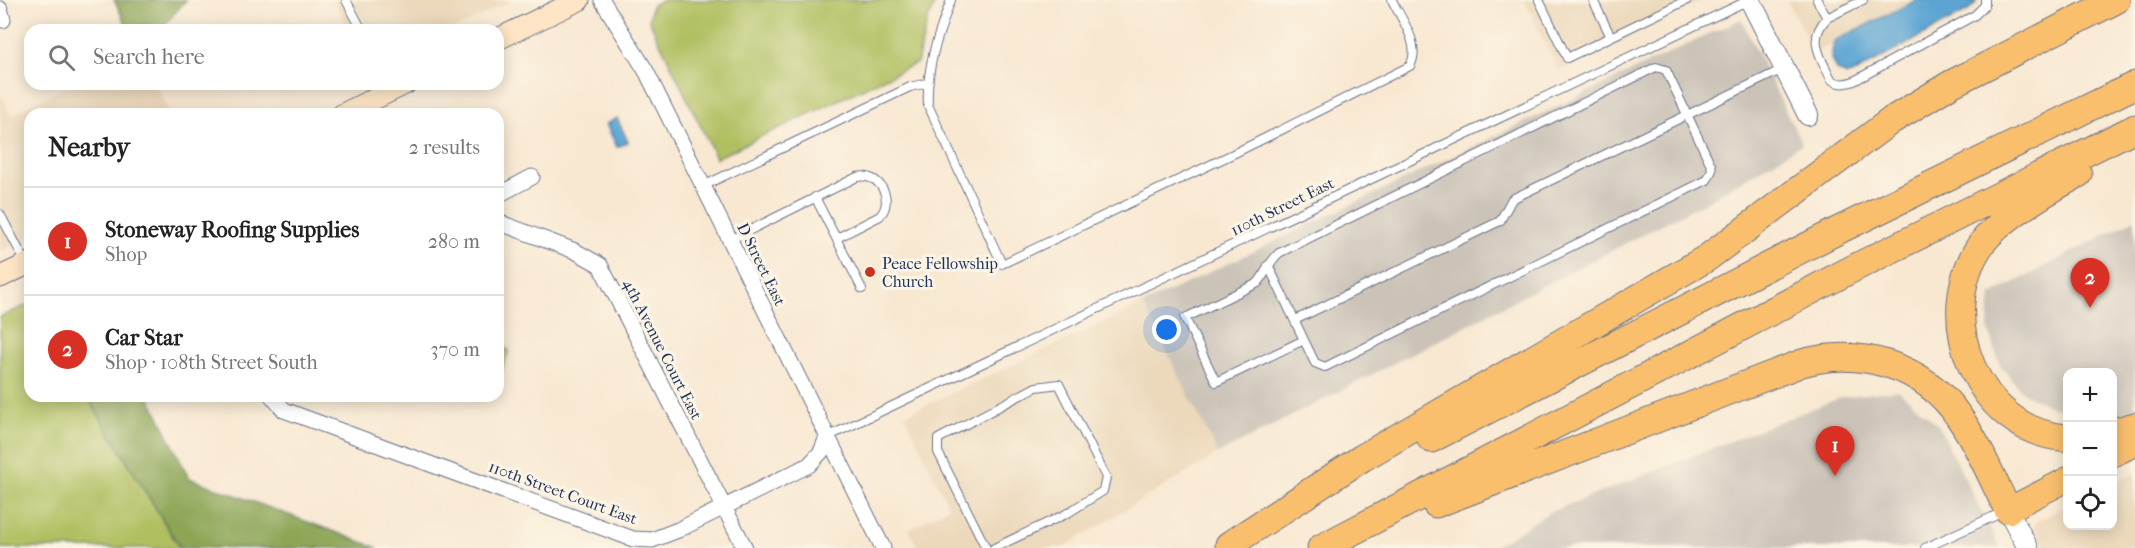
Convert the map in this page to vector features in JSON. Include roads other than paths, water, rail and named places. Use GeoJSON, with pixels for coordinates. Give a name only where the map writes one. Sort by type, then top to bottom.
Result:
{"type":"FeatureCollection","features":[{"type":"Feature","properties":{"kind":"highway"},"geometry":{"type":"LineString","coordinates":[[1227,547],[1362,459],[1707,258],[1892,120],[1951,84],[2116,0]]}},
{"type":"Feature","properties":{"kind":"highway"},"geometry":{"type":"LineString","coordinates":[[1227,547],[1280,516],[1816,242],[2135,85]]}},
{"type":"Feature","properties":{"kind":"highway"},"geometry":{"type":"LineString","coordinates":[[1321,548],[1856,267],[2135,128]]}},
{"type":"Feature","properties":{"kind":"highway"},"geometry":{"type":"LineString","coordinates":[[2063,437],[2028,427],[2006,412],[1988,393],[1971,367],[1963,342],[1960,318],[1962,293],[1978,250],[2000,226],[2063,183],[2135,141]]}},
{"type":"Feature","properties":{"kind":"highway"},"geometry":{"type":"LineString","coordinates":[[1330,548],[1802,363],[1834,356],[1854,356],[1888,363],[1929,386],[1941,396],[1960,417],[2008,510]]}},
{"type":"Feature","properties":{"kind":"highway"},"geometry":{"type":"LineString","coordinates":[[2117,431],[2135,426]]}},
{"type":"Feature","properties":{"kind":"main road"},"geometry":{"type":"LineString","coordinates":[[504,36],[579,0]]}},
{"type":"Feature","properties":{"kind":"main road"},"geometry":{"type":"LineString","coordinates":[[354,108],[388,90]]}},
{"type":"Feature","properties":{"kind":"main road"},"geometry":{"type":"LineString","coordinates":[[0,277],[24,266]]}},
{"type":"Feature","properties":{"kind":"main road"},"geometry":{"type":"LineString","coordinates":[[2117,453],[2135,444]]}},
{"type":"Feature","properties":{"kind":"main road"},"geometry":{"type":"LineString","coordinates":[[2008,510],[2063,481]]}},
{"type":"Feature","properties":{"kind":"street","name":"D Street East"},"geometry":{"type":"LineString","coordinates":[[602,0],[646,71],[883,548]]}},
{"type":"Feature","properties":{"kind":"street"},"geometry":{"type":"LineString","coordinates":[[1749,0],[1808,115]]}},
{"type":"Feature","properties":{"kind":"street"},"geometry":{"type":"LineString","coordinates":[[504,192],[532,177]]}},
{"type":"Feature","properties":{"kind":"street","name":"4th Avenue Court East"},"geometry":{"type":"LineString","coordinates":[[504,224],[575,251],[600,265],[745,548]]}},
{"type":"Feature","properties":{"kind":"street","name":"110th Street Court East"},"geometry":{"type":"LineString","coordinates":[[277,402],[284,410],[633,538],[658,539],[809,465],[821,452],[827,438]]}},
{"type":"Feature","properties":{"kind":"street"},"geometry":{"type":"LineString","coordinates":[[2008,510],[2028,548]]}},
{"type":"Feature","properties":{"kind":"lane"},"geometry":{"type":"LineString","coordinates":[[346,0],[359,24]]}},
{"type":"Feature","properties":{"kind":"lane"},"geometry":{"type":"LineString","coordinates":[[951,0],[935,43],[927,83],[932,116],[1002,264],[1201,170],[1410,66],[1414,58],[1414,48],[1392,0]]}},
{"type":"Feature","properties":{"kind":"lane"},"geometry":{"type":"LineString","coordinates":[[1539,0],[1567,58],[1687,0]]}},
{"type":"Feature","properties":{"kind":"lane"},"geometry":{"type":"LineString","coordinates":[[1593,0],[1611,37]]}},
{"type":"Feature","properties":{"kind":"lane","name":"110th Street East"},"geometry":{"type":"LineString","coordinates":[[827,438],[1749,0]]}},
{"type":"Feature","properties":{"kind":"lane"},"geometry":{"type":"LineString","coordinates":[[1817,0],[1827,18]]}},
{"type":"Feature","properties":{"kind":"lane"},"geometry":{"type":"LineString","coordinates":[[1863,0],[1827,18],[1818,27],[1815,44],[1835,83],[1844,84],[1854,81],[1975,15],[1985,6],[1985,0]]}},
{"type":"Feature","properties":{"kind":"lane"},"geometry":{"type":"LineString","coordinates":[[1268,265],[1316,363],[1325,368],[1707,180],[1712,170],[1711,165],[1666,70],[1656,68],[1279,253],[1268,265],[1258,283],[1185,318],[1216,382],[1304,340]]}},
{"type":"Feature","properties":{"kind":"lane"},"geometry":{"type":"LineString","coordinates":[[1295,320],[1500,221],[1512,199],[1784,69]]}},
{"type":"Feature","properties":{"kind":"lane"},"geometry":{"type":"LineString","coordinates":[[703,186],[910,87],[927,83]]}},
{"type":"Feature","properties":{"kind":"lane"},"geometry":{"type":"LineString","coordinates":[[730,240],[815,197],[863,176],[877,181],[886,196],[885,210],[880,216],[837,238]]}},
{"type":"Feature","properties":{"kind":"lane"},"geometry":{"type":"LineString","coordinates":[[815,197],[862,289]]}},
{"type":"Feature","properties":{"kind":"lane"},"geometry":{"type":"LineString","coordinates":[[0,214],[24,257]]}},
{"type":"Feature","properties":{"kind":"lane"},"geometry":{"type":"LineString","coordinates":[[986,548],[938,452],[938,439],[1036,387],[1059,384],[1106,477],[1103,491],[1066,514],[994,548]]}},
{"type":"Feature","properties":{"kind":"lane"},"geometry":{"type":"LineString","coordinates":[[1925,548],[2008,510]]}},
{"type":"Feature","properties":{"kind":"water"},"geometry":{"type":"Polygon","coordinates":[[[1917,0],[1975,0],[1976,3],[1968,11],[1854,73],[1847,75],[1836,70],[1831,59],[1834,41],[1917,0]]]}},
{"type":"Feature","properties":{"kind":"water"},"geometry":{"type":"Polygon","coordinates":[[[617,118],[628,142],[617,147],[606,124],[617,118]]]}},
{"type":"Feature","properties":{"kind":"place","name":"Peace Fellowship Church"},"geometry":{"type":"Point","coordinates":[870,272]}},
{"type":"Feature","properties":{"kind":"place","name":"Car Star"},"geometry":{"type":"Point","coordinates":[2090,308]}},
{"type":"Feature","properties":{"kind":"place","name":"Stoneway Roofing Supplies"},"geometry":{"type":"Point","coordinates":[1835,476]}}]}
